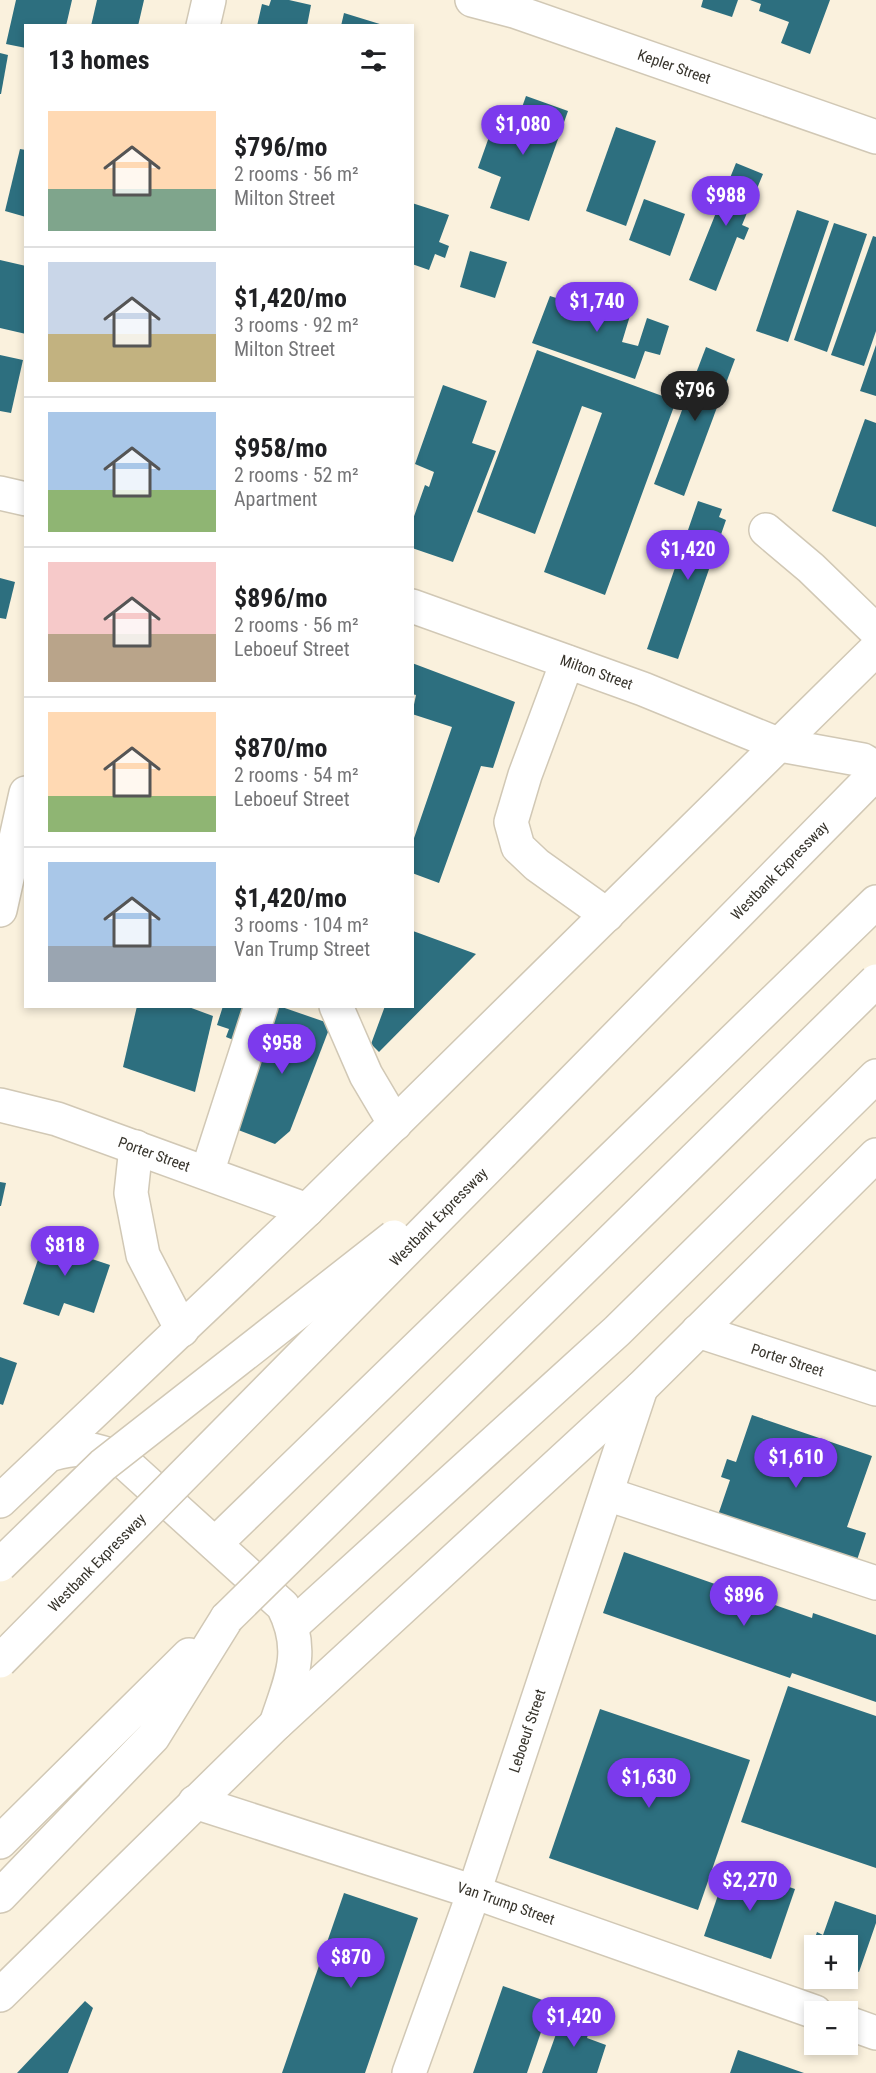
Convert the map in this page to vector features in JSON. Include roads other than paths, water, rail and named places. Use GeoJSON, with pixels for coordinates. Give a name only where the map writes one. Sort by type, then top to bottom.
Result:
{"type":"FeatureCollection","features":[{"type":"Feature","properties":{"kind":"main road"},"geometry":{"type":"LineString","coordinates":[[203,24],[209,0]]}},
{"type":"Feature","properties":{"kind":"main road","name":"Kepler Street"},"geometry":{"type":"LineString","coordinates":[[472,0],[517,6],[876,137]]}},
{"type":"Feature","properties":{"kind":"main road"},"geometry":{"type":"LineString","coordinates":[[0,493],[24,499]]}},
{"type":"Feature","properties":{"kind":"main road"},"geometry":{"type":"LineString","coordinates":[[766,530],[811,568],[876,631]]}},
{"type":"Feature","properties":{"kind":"main road","name":"Milton Street"},"geometry":{"type":"LineString","coordinates":[[414,607],[643,689],[780,745],[863,760],[876,768]]}},
{"type":"Feature","properties":{"kind":"main road"},"geometry":{"type":"LineString","coordinates":[[0,1501],[308,1210],[876,649]]}},
{"type":"Feature","properties":{"kind":"main road"},"geometry":{"type":"LineString","coordinates":[[567,662],[525,775],[511,822],[518,846],[530,859],[607,915]]}},
{"type":"Feature","properties":{"kind":"main road","name":"Westbank Expressway"},"geometry":{"type":"LineString","coordinates":[[0,1661],[876,773]]}},
{"type":"Feature","properties":{"kind":"main road"},"geometry":{"type":"LineString","coordinates":[[0,909],[24,802]]}},
{"type":"Feature","properties":{"kind":"main road"},"geometry":{"type":"LineString","coordinates":[[214,1544],[876,902]]}},
{"type":"Feature","properties":{"kind":"main road"},"geometry":{"type":"LineString","coordinates":[[0,1842],[876,981]]}},
{"type":"Feature","properties":{"kind":"main road"},"geometry":{"type":"LineString","coordinates":[[207,1173],[260,1008]]}},
{"type":"Feature","properties":{"kind":"main road"},"geometry":{"type":"LineString","coordinates":[[337,1008],[366,1075],[395,1124]]}},
{"type":"Feature","properties":{"kind":"main road"},"geometry":{"type":"LineString","coordinates":[[293,1625],[617,1331],[876,1076]]}},
{"type":"Feature","properties":{"kind":"main road","name":"Porter Street"},"geometry":{"type":"LineString","coordinates":[[0,1105],[57,1119],[308,1210]]}},
{"type":"Feature","properties":{"kind":"main road"},"geometry":{"type":"LineString","coordinates":[[136,1147],[131,1193],[144,1255],[182,1330]]}},
{"type":"Feature","properties":{"kind":"main road"},"geometry":{"type":"LineString","coordinates":[[0,1565],[103,1465],[502,1153]]}},
{"type":"Feature","properties":{"kind":"main road"},"geometry":{"type":"LineString","coordinates":[[0,1995],[276,1724],[641,1389],[876,1155]]}},
{"type":"Feature","properties":{"kind":"main road","name":"Porter Street"},"geometry":{"type":"LineString","coordinates":[[699,1331],[876,1389]]}},
{"type":"Feature","properties":{"kind":"main road","name":"Leboeuf Street"},"geometry":{"type":"LineString","coordinates":[[409,2073],[474,1892],[641,1389]]}},
{"type":"Feature","properties":{"kind":"main road"},"geometry":{"type":"LineString","coordinates":[[52,1454],[74,1448],[96,1449],[122,1460],[283,1606],[293,1625],[297,1646],[294,1671],[276,1724]]}},
{"type":"Feature","properties":{"kind":"main road"},"geometry":{"type":"LineString","coordinates":[[607,1494],[876,1583]]}},
{"type":"Feature","properties":{"kind":"main road"},"geometry":{"type":"LineString","coordinates":[[0,1896],[153,1737],[227,1618]]}},
{"type":"Feature","properties":{"kind":"main road","name":"Van Trump Street"},"geometry":{"type":"LineString","coordinates":[[195,1802],[474,1892],[804,2008]]}},
{"type":"Feature","properties":{"kind":"main road"},"geometry":{"type":"LineString","coordinates":[[858,2027],[876,2033]]}}]}
